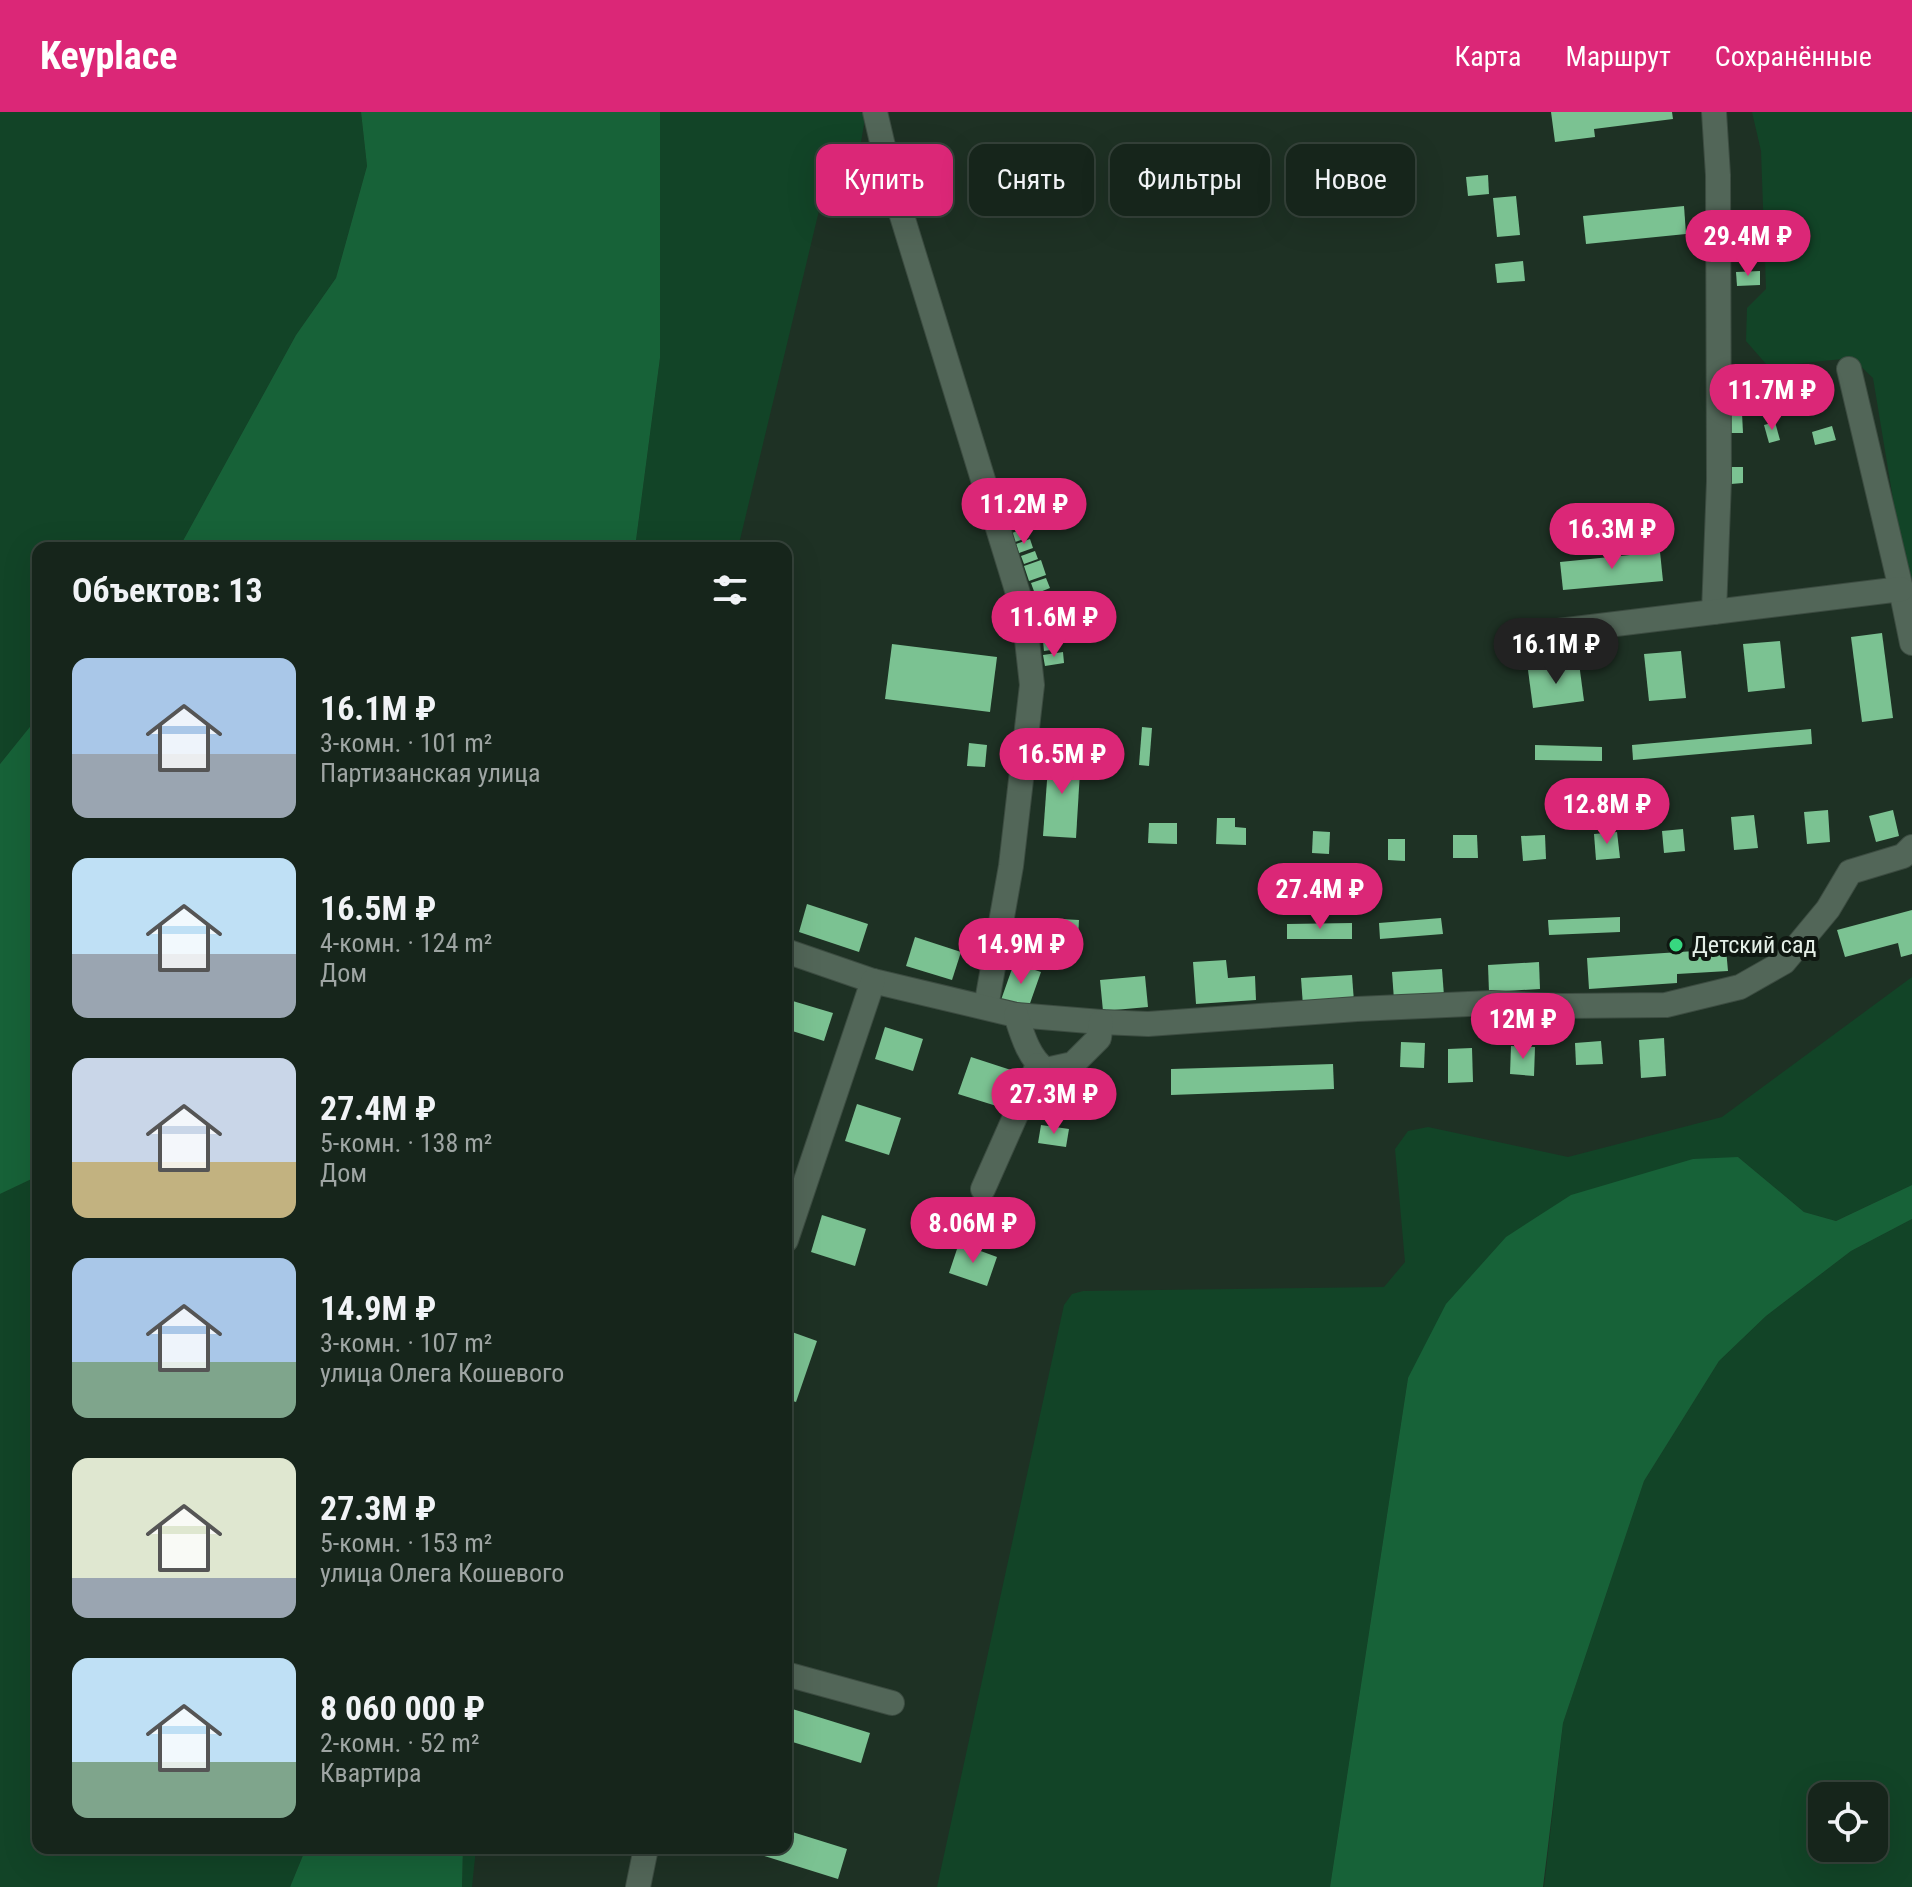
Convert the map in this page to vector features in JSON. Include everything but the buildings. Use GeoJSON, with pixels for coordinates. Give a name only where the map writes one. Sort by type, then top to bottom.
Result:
{"type":"FeatureCollection","features":[{"type":"Feature","properties":{"kind":"street"},"geometry":{"type":"LineString","coordinates":[[875,112],[891,180],[1024,613],[1032,685],[1011,866],[986,1007]]}},
{"type":"Feature","properties":{"kind":"street"},"geometry":{"type":"LineString","coordinates":[[1714,112],[1718,175],[1719,481],[1714,612]]}},
{"type":"Feature","properties":{"kind":"street"},"geometry":{"type":"LineString","coordinates":[[1849,369],[1912,643]]}},
{"type":"Feature","properties":{"kind":"street"},"geometry":{"type":"LineString","coordinates":[[1542,633],[1901,589]]}},
{"type":"Feature","properties":{"kind":"street"},"geometry":{"type":"LineString","coordinates":[[792,953],[873,981],[1016,1015],[1101,1022],[1148,1024],[1491,1003],[1666,1005],[1740,987],[1784,962],[1828,909],[1850,872],[1909,857]]}},
{"type":"Feature","properties":{"kind":"street"},"geometry":{"type":"LineString","coordinates":[[792,1222],[873,981]]}},
{"type":"Feature","properties":{"kind":"street"},"geometry":{"type":"LineString","coordinates":[[1016,1015],[1031,1054],[1038,1065],[1046,1070],[1073,1064],[1099,1038],[1101,1022]]}},
{"type":"Feature","properties":{"kind":"street"},"geometry":{"type":"LineString","coordinates":[[983,1189],[1038,1065]]}},
{"type":"Feature","properties":{"kind":"street"},"geometry":{"type":"LineString","coordinates":[[792,1676],[892,1703]]}},
{"type":"Feature","properties":{"kind":"street"},"geometry":{"type":"LineString","coordinates":[[638,1887],[645,1854]]}},
{"type":"Feature","properties":{"kind":"shaded area"},"geometry":{"type":"Polygon","coordinates":[[[0,112],[361,112],[367,166],[336,278],[296,335],[182,542],[32,542],[32,724],[0,764],[0,112]]]}},
{"type":"Feature","properties":{"kind":"shaded area"},"geometry":{"type":"Polygon","coordinates":[[[361,112],[660,112],[660,358],[636,542],[182,542],[296,335],[336,278],[367,166],[361,112]]]}},
{"type":"Feature","properties":{"kind":"shaded area"},"geometry":{"type":"Polygon","coordinates":[[[660,112],[866,112],[861,144],[816,144],[818,216],[739,542],[636,542],[660,358],[660,112]]]}},
{"type":"Feature","properties":{"kind":"shaded area"},"geometry":{"type":"Polygon","coordinates":[[[1752,112],[1912,112],[1912,595],[1873,378],[1852,358],[1766,364],[1746,341],[1747,308],[1766,289],[1761,151],[1752,112]]]}},
{"type":"Feature","properties":{"kind":"shaded area"},"geometry":{"type":"Polygon","coordinates":[[[32,724],[32,1179],[0,1194],[0,764],[32,724]]]}},
{"type":"Feature","properties":{"kind":"shaded area"},"geometry":{"type":"Polygon","coordinates":[[[1912,977],[1912,1185],[1836,1221],[1804,1212],[1738,1157],[1408,1378],[1330,1887],[937,1887],[1064,1305],[1072,1294],[1083,1291],[1384,1287],[1405,1262],[1395,1149],[1408,1131],[1428,1127],[1568,1157],[1722,1117],[1912,977]]]}},
{"type":"Feature","properties":{"kind":"shaded area"},"geometry":{"type":"Polygon","coordinates":[[[1738,1157],[1804,1212],[1836,1221],[1912,1185],[1912,1219],[1851,1251],[1766,1316],[1719,1361],[1644,1481],[1563,1723],[1543,1887],[1330,1887],[1408,1378],[1446,1304],[1506,1237],[1571,1195],[1693,1159],[1738,1157]]]}},
{"type":"Feature","properties":{"kind":"shaded area"},"geometry":{"type":"Polygon","coordinates":[[[32,1179],[32,1854],[304,1854],[290,1887],[0,1887],[0,1194],[32,1179]]]}},
{"type":"Feature","properties":{"kind":"shaded area"},"geometry":{"type":"Polygon","coordinates":[[[1912,1219],[1912,1887],[1544,1887],[1563,1723],[1644,1481],[1719,1361],[1766,1316],[1851,1251],[1912,1219]]]}},
{"type":"Feature","properties":{"kind":"shaded area"},"geometry":{"type":"Polygon","coordinates":[[[304,1854],[463,1854],[462,1887],[290,1887],[304,1854]]]}},
{"type":"Feature","properties":{"kind":"shaded area"},"geometry":{"type":"Polygon","coordinates":[[[463,1854],[475,1854],[472,1887],[462,1887],[463,1854]]]}},
{"type":"Feature","properties":{"kind":"place","name":"Детский сад"},"geometry":{"type":"Point","coordinates":[1676,945]}}]}
